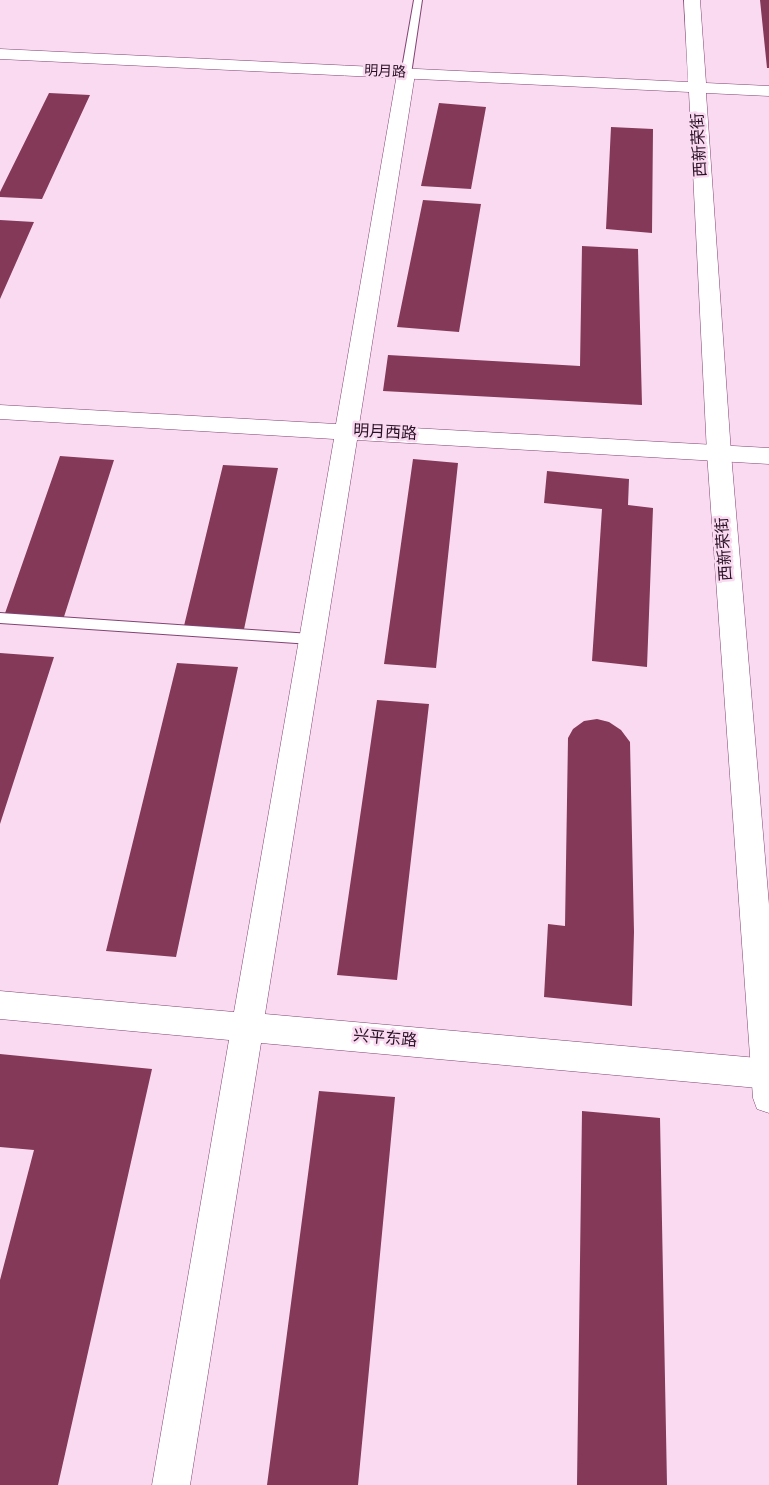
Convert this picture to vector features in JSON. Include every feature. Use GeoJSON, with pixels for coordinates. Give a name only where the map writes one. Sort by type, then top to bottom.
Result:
{"type":"FeatureCollection","features":[{"type":"Feature","properties":{"kind":"street","name":"西新荣街"},"geometry":{"type":"LineString","coordinates":[[692,0],[719,453],[768,1082]]}},
{"type":"Feature","properties":{"kind":"street","name":"明月路"},"geometry":{"type":"LineString","coordinates":[[0,54],[769,91]]}},
{"type":"Feature","properties":{"kind":"street"},"geometry":{"type":"LineString","coordinates":[[171,1485],[406,74]]}},
{"type":"Feature","properties":{"kind":"street","name":"明月西路"},"geometry":{"type":"LineString","coordinates":[[0,412],[769,456]]}},
{"type":"Feature","properties":{"kind":"street","name":"兴平东路"},"geometry":{"type":"LineString","coordinates":[[0,1005],[247,1028],[768,1082]]}},
{"type":"Feature","properties":{"kind":"lane"},"geometry":{"type":"LineString","coordinates":[[406,74],[418,0]]}},
{"type":"Feature","properties":{"kind":"lane"},"geometry":{"type":"LineString","coordinates":[[0,618],[311,639]]}},
{"type":"Feature","properties":{"kind":"building"},"geometry":{"type":"Polygon","coordinates":[[[760,0],[769,0],[769,68],[767,68],[760,0]]]}},
{"type":"Feature","properties":{"kind":"building"},"geometry":{"type":"Polygon","coordinates":[[[49,93],[90,95],[42,199],[0,197],[0,192],[49,93]]]}},
{"type":"Feature","properties":{"kind":"building"},"geometry":{"type":"Polygon","coordinates":[[[439,103],[486,107],[471,189],[421,186],[439,103]]]}},
{"type":"Feature","properties":{"kind":"building"},"geometry":{"type":"Polygon","coordinates":[[[611,127],[653,129],[652,233],[606,229],[611,127]]]}},
{"type":"Feature","properties":{"kind":"building"},"geometry":{"type":"Polygon","coordinates":[[[423,200],[481,204],[459,332],[397,327],[423,200]]]}},
{"type":"Feature","properties":{"kind":"building"},"geometry":{"type":"Polygon","coordinates":[[[0,220],[34,222],[0,299],[0,220]]]}},
{"type":"Feature","properties":{"kind":"building"},"geometry":{"type":"Polygon","coordinates":[[[582,246],[638,249],[642,405],[383,391],[388,355],[580,366],[582,246]]]}},
{"type":"Feature","properties":{"kind":"building"},"geometry":{"type":"Polygon","coordinates":[[[60,456],[114,460],[62,623],[3,619],[60,456]]]}},
{"type":"Feature","properties":{"kind":"building"},"geometry":{"type":"Polygon","coordinates":[[[413,459],[458,463],[436,668],[384,664],[413,459]]]}},
{"type":"Feature","properties":{"kind":"building"},"geometry":{"type":"Polygon","coordinates":[[[223,465],[278,468],[243,634],[183,630],[223,465]]]}},
{"type":"Feature","properties":{"kind":"building"},"geometry":{"type":"Polygon","coordinates":[[[547,471],[629,479],[628,505],[653,508],[647,667],[592,661],[602,509],[544,503],[547,471]]]}},
{"type":"Feature","properties":{"kind":"building"},"geometry":{"type":"Polygon","coordinates":[[[0,653],[54,657],[0,824],[0,653]]]}},
{"type":"Feature","properties":{"kind":"building"},"geometry":{"type":"Polygon","coordinates":[[[177,663],[238,667],[176,957],[106,951],[177,663]]]}},
{"type":"Feature","properties":{"kind":"building"},"geometry":{"type":"Polygon","coordinates":[[[377,700],[429,704],[397,980],[337,975],[377,700]]]}},
{"type":"Feature","properties":{"kind":"building"},"geometry":{"type":"Polygon","coordinates":[[[597,719],[609,722],[621,730],[630,742],[634,932],[632,1006],[544,997],[548,924],[565,926],[568,738],[573,729],[584,721],[597,719]]]}},
{"type":"Feature","properties":{"kind":"building"},"geometry":{"type":"Polygon","coordinates":[[[0,1054],[152,1069],[58,1485],[0,1485],[0,1280],[34,1150],[0,1147],[0,1054]]]}},
{"type":"Feature","properties":{"kind":"building"},"geometry":{"type":"Polygon","coordinates":[[[319,1091],[395,1097],[358,1485],[267,1485],[319,1091]]]}},
{"type":"Feature","properties":{"kind":"building"},"geometry":{"type":"Polygon","coordinates":[[[582,1111],[660,1118],[667,1485],[577,1485],[582,1111]]]}}]}
